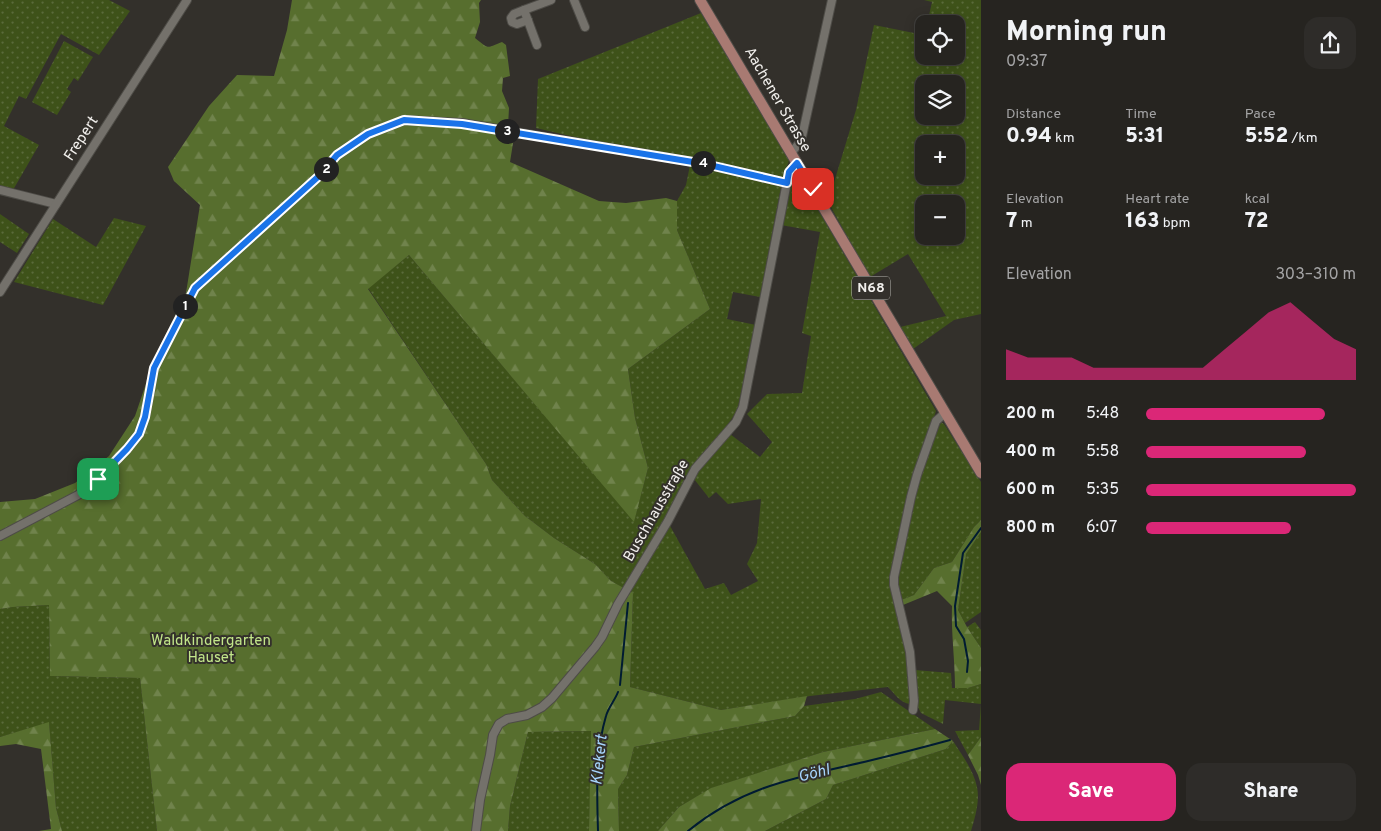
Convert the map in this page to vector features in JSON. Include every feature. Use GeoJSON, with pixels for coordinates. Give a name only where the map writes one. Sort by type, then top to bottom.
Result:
{"type":"FeatureCollection","features":[{"type":"Feature","properties":{"kind":"main road","name":"Aachener Strasse"},"geometry":{"type":"LineString","coordinates":[[700,0],[981,473]]}},
{"type":"Feature","properties":{"kind":"street","name":"Frepert"},"geometry":{"type":"LineString","coordinates":[[0,292],[186,0]]}},
{"type":"Feature","properties":{"kind":"street"},"geometry":{"type":"LineString","coordinates":[[528,20],[517,24],[512,22],[511,18],[514,14],[551,0]]}},
{"type":"Feature","properties":{"kind":"street"},"geometry":{"type":"LineString","coordinates":[[574,0],[584,27]]}},
{"type":"Feature","properties":{"kind":"street"},"geometry":{"type":"LineString","coordinates":[[791,153],[801,141],[832,0]]}},
{"type":"Feature","properties":{"kind":"street"},"geometry":{"type":"LineString","coordinates":[[524,10],[537,45]]}},
{"type":"Feature","properties":{"kind":"street"},"geometry":{"type":"LineString","coordinates":[[0,536],[78,495],[98,479],[127,449],[139,434],[145,417],[154,368],[195,288],[319,176],[337,155],[368,134],[404,120],[462,124],[705,164],[787,183]]}},
{"type":"Feature","properties":{"kind":"street","name":"Buschhausstraße"},"geometry":{"type":"LineString","coordinates":[[476,831],[492,734],[499,724],[507,719],[536,712],[547,703],[595,647],[668,521],[695,469],[736,422],[743,407],[789,172],[797,163]]}},
{"type":"Feature","properties":{"kind":"street"},"geometry":{"type":"LineString","coordinates":[[0,190],[56,204]]}},
{"type":"Feature","properties":{"kind":"street"},"geometry":{"type":"LineString","coordinates":[[913,710],[910,652],[894,585],[894,577],[915,483],[936,421],[945,413]]}},
{"type":"Feature","properties":{"kind":"green space"},"geometry":{"type":"Polygon","coordinates":[[[0,0],[109,0],[130,11],[99,55],[61,34],[26,99],[19,96],[4,126],[39,145],[13,190],[0,187],[0,0]]]}},
{"type":"Feature","properties":{"kind":"green space","name":"Waldkindergarten Hauset"},"geometry":{"type":"Polygon","coordinates":[[[292,0],[481,0],[479,3],[480,22],[475,38],[488,47],[502,42],[506,45],[510,76],[503,78],[502,91],[509,108],[508,126],[514,137],[510,162],[599,201],[626,203],[666,198],[677,201],[677,230],[710,309],[628,369],[635,418],[648,468],[634,522],[409,255],[368,289],[486,464],[492,480],[525,516],[554,538],[595,564],[611,581],[633,593],[630,687],[721,710],[807,696],[804,706],[795,716],[634,747],[627,775],[618,789],[619,831],[589,831],[591,731],[528,732],[510,806],[508,831],[157,831],[140,678],[50,676],[49,605],[0,609],[0,502],[35,499],[75,483],[109,456],[135,416],[153,363],[186,293],[200,205],[174,181],[168,167],[209,106],[237,75],[274,76],[287,30],[292,0]]]}},
{"type":"Feature","properties":{"kind":"green space"},"geometry":{"type":"Polygon","coordinates":[[[924,0],[981,0],[981,314],[954,320],[913,349],[900,327],[946,316],[908,254],[870,277],[828,202],[856,110],[874,25],[915,33],[915,65],[965,65],[965,15],[929,15],[932,2],[924,0]]]}},
{"type":"Feature","properties":{"kind":"green space"},"geometry":{"type":"Polygon","coordinates":[[[701,13],[790,158],[783,177],[690,164],[536,128],[538,79],[701,13]]]}},
{"type":"Feature","properties":{"kind":"green space"},"geometry":{"type":"Polygon","coordinates":[[[64,41],[93,57],[78,81],[74,78],[67,89],[71,92],[57,115],[32,102],[64,41]]]}},
{"type":"Feature","properties":{"kind":"green space"},"geometry":{"type":"Polygon","coordinates":[[[690,165],[779,182],[781,187],[760,297],[733,292],[727,319],[756,325],[737,411],[671,507],[625,589],[611,581],[595,564],[554,538],[525,516],[492,480],[486,464],[368,288],[409,255],[634,521],[648,468],[635,418],[628,369],[710,309],[677,230],[677,201],[686,185],[690,165]]]}},
{"type":"Feature","properties":{"kind":"green space"},"geometry":{"type":"Polygon","coordinates":[[[794,169],[936,411],[904,508],[890,581],[905,637],[910,704],[900,700],[888,687],[810,696],[721,710],[630,687],[633,594],[629,591],[669,524],[705,589],[724,583],[731,595],[758,581],[747,564],[757,543],[761,499],[728,504],[716,492],[709,498],[694,479],[700,469],[730,434],[760,457],[772,442],[747,414],[767,394],[802,393],[811,336],[802,333],[820,232],[781,225],[794,169]]]}},
{"type":"Feature","properties":{"kind":"green space"},"geometry":{"type":"Polygon","coordinates":[[[0,214],[29,234],[17,253],[0,242],[0,214]]]}},
{"type":"Feature","properties":{"kind":"green space"},"geometry":{"type":"Polygon","coordinates":[[[114,218],[146,226],[103,305],[14,282],[53,219],[96,247],[114,218]]]}},
{"type":"Feature","properties":{"kind":"green space"},"geometry":{"type":"Polygon","coordinates":[[[941,422],[981,482],[981,520],[974,527],[952,562],[934,568],[914,595],[901,600],[896,583],[916,487],[941,422]]]}},
{"type":"Feature","properties":{"kind":"green space"},"geometry":{"type":"Polygon","coordinates":[[[981,520],[981,532],[966,554],[958,610],[981,648],[981,684],[968,688],[955,688],[952,606],[937,591],[903,605],[901,600],[914,595],[934,568],[952,562],[974,527],[981,520]]]}},
{"type":"Feature","properties":{"kind":"green space"},"geometry":{"type":"Polygon","coordinates":[[[981,532],[981,612],[965,623],[958,610],[966,554],[981,532]]]}},
{"type":"Feature","properties":{"kind":"green space"},"geometry":{"type":"Polygon","coordinates":[[[49,605],[50,676],[140,678],[157,831],[62,831],[56,808],[49,723],[0,737],[0,609],[49,605]]]}},
{"type":"Feature","properties":{"kind":"green space"},"geometry":{"type":"Polygon","coordinates":[[[975,622],[981,630],[981,648],[967,627],[975,622]]]}},
{"type":"Feature","properties":{"kind":"green space"},"geometry":{"type":"Polygon","coordinates":[[[915,670],[951,673],[952,688],[968,688],[981,684],[981,704],[945,700],[943,724],[921,713],[918,707],[915,670]]]}},
{"type":"Feature","properties":{"kind":"green space"},"geometry":{"type":"Polygon","coordinates":[[[881,692],[935,729],[823,752],[712,788],[679,807],[658,831],[619,831],[618,789],[627,775],[634,747],[795,716],[804,706],[855,699],[881,692]]]}},
{"type":"Feature","properties":{"kind":"green space"},"geometry":{"type":"Polygon","coordinates":[[[981,704],[981,737],[968,755],[955,731],[979,730],[981,704]]]}},
{"type":"Feature","properties":{"kind":"green space"},"geometry":{"type":"Polygon","coordinates":[[[49,722],[56,808],[62,831],[39,831],[51,829],[41,749],[16,744],[0,746],[0,737],[49,722]]]}},
{"type":"Feature","properties":{"kind":"green space"},"geometry":{"type":"Polygon","coordinates":[[[935,729],[953,741],[946,749],[833,785],[826,799],[765,831],[658,831],[679,807],[711,788],[823,752],[935,729]]]}},
{"type":"Feature","properties":{"kind":"green space"},"geometry":{"type":"Polygon","coordinates":[[[592,731],[589,831],[508,831],[510,806],[528,732],[592,731]]]}},
{"type":"Feature","properties":{"kind":"green space"},"geometry":{"type":"Polygon","coordinates":[[[981,737],[981,785],[968,755],[981,737]]]}},
{"type":"Feature","properties":{"kind":"green space"},"geometry":{"type":"Polygon","coordinates":[[[953,741],[970,769],[978,792],[971,831],[765,831],[826,799],[833,785],[946,749],[953,741]]]}},
{"type":"Feature","properties":{"kind":"waterway","name":"Göhl"},"geometry":{"type":"LineString","coordinates":[[967,672],[968,661],[964,639],[956,626],[955,606],[963,553],[981,528]]}},
{"type":"Feature","properties":{"kind":"waterway","name":"Klekert"},"geometry":{"type":"LineString","coordinates":[[620,685],[628,603]]}},
{"type":"Feature","properties":{"kind":"waterway","name":"Klekert"},"geometry":{"type":"LineString","coordinates":[[598,831],[598,773],[602,730],[607,713],[618,692]]}},
{"type":"Feature","properties":{"kind":"waterway","name":"Göhl"},"geometry":{"type":"LineString","coordinates":[[688,831],[729,803],[772,785],[950,740]]}},
{"type":"Feature","properties":{"kind":"route"},"geometry":{"type":"LineString","coordinates":[[98,479],[139,434],[145,417],[154,368],[195,288],[319,176],[337,155],[368,134],[404,120],[462,124],[705,164],[787,183],[789,172],[797,163],[813,189]]}}]}
